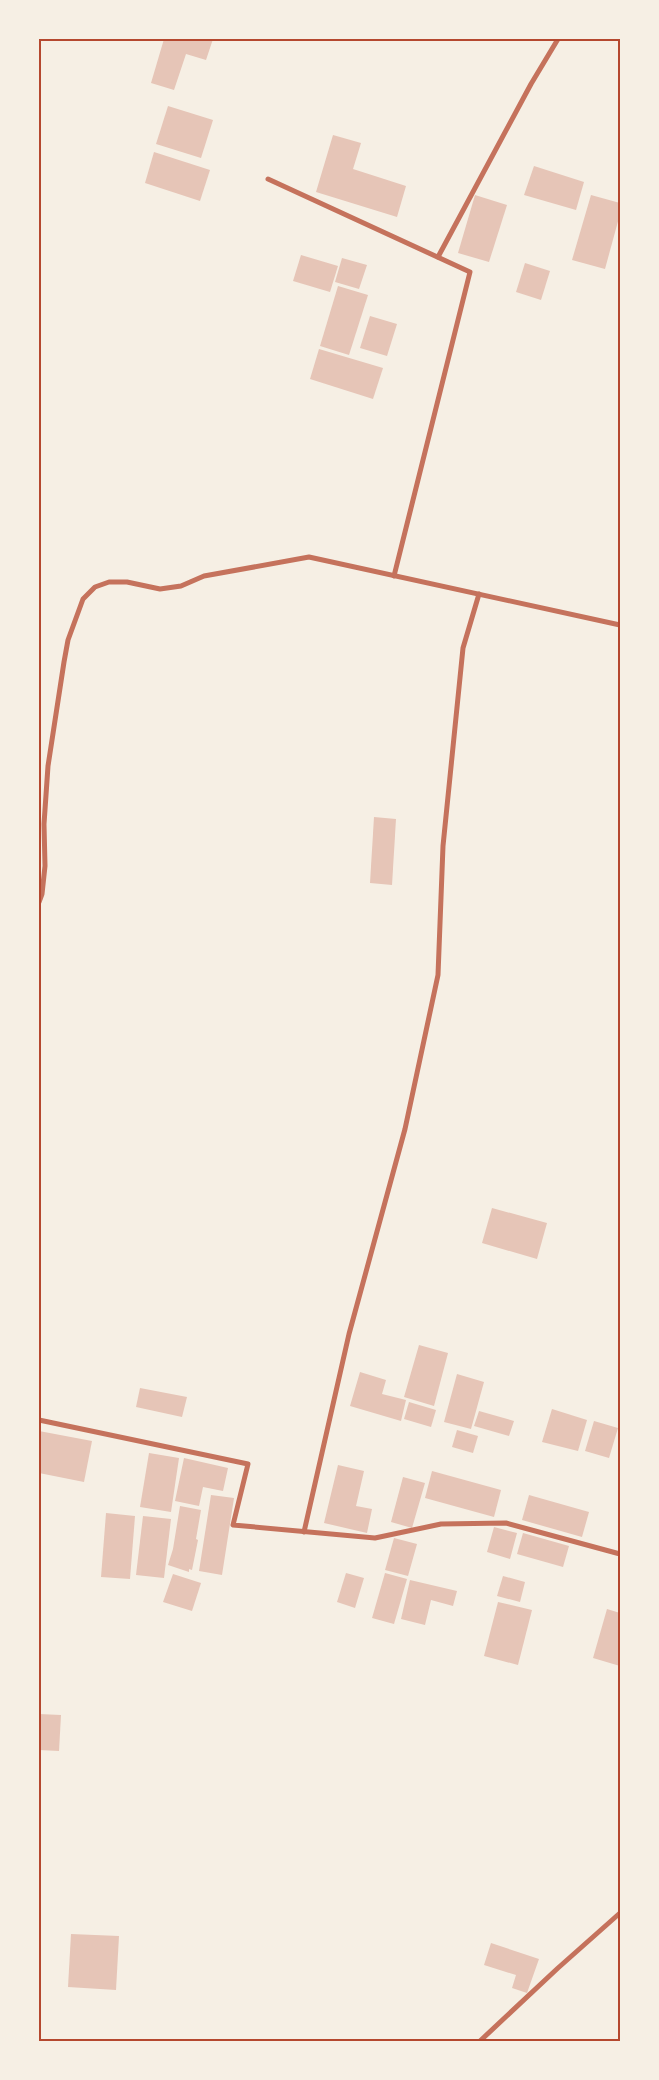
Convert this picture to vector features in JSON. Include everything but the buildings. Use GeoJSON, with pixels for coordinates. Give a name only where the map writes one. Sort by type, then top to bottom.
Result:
{"type":"FeatureCollection","features":[{"type":"Feature","properties":{"kind":"street"},"geometry":{"type":"LineString","coordinates":[[438,257],[526,92],[558,39]]}},
{"type":"Feature","properties":{"kind":"street"},"geometry":{"type":"LineString","coordinates":[[268,180],[470,272],[394,576]]}},
{"type":"Feature","properties":{"kind":"street"},"geometry":{"type":"LineString","coordinates":[[39,902],[42,894],[45,866],[44,824],[48,766],[64,662],[68,640],[83,599],[95,587],[109,582],[127,582],[160,589],[181,586],[204,576],[309,557],[620,626]]}},
{"type":"Feature","properties":{"kind":"street"},"geometry":{"type":"LineString","coordinates":[[304,1532],[349,1334],[405,1129],[438,975],[443,846],[463,648],[479,594]]}},
{"type":"Feature","properties":{"kind":"street"},"geometry":{"type":"LineString","coordinates":[[39,1420],[248,1464],[233,1526],[375,1538],[441,1524],[506,1523],[620,1554]]}},
{"type":"Feature","properties":{"kind":"street"},"geometry":{"type":"LineString","coordinates":[[480,2041],[620,1913]]}}]}
